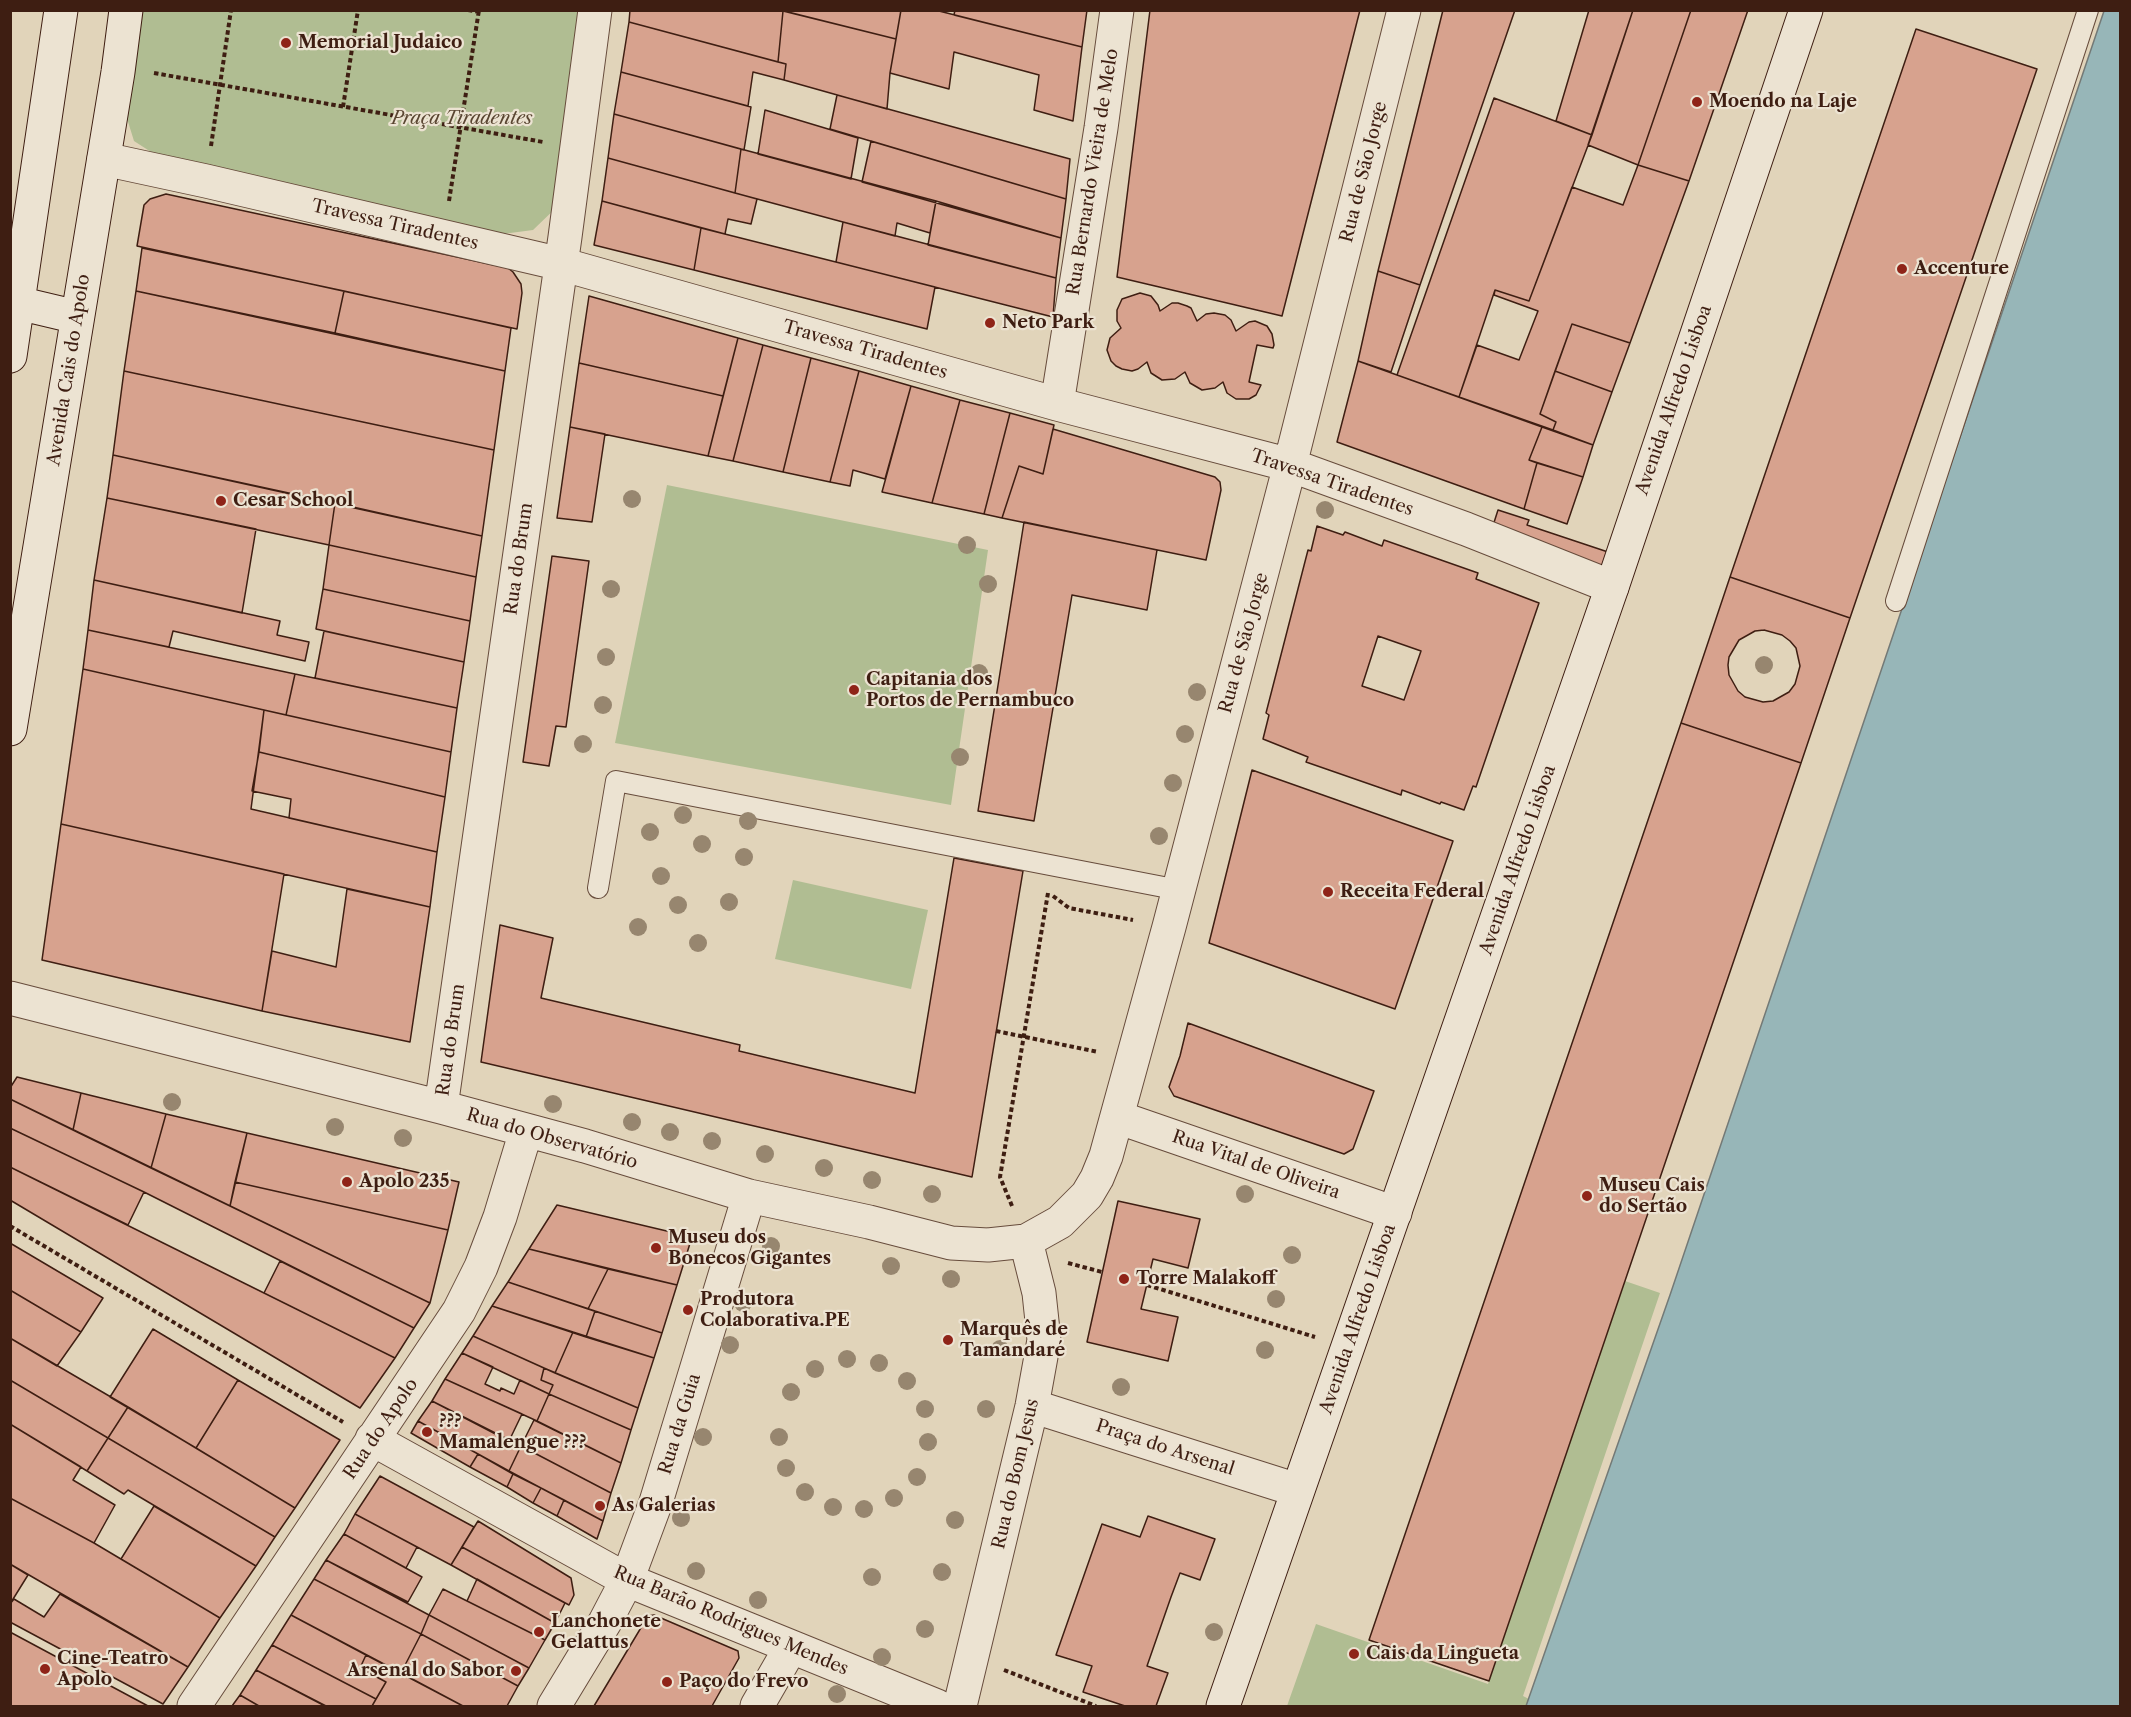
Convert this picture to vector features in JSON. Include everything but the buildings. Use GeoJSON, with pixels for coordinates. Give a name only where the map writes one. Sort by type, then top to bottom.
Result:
{"type":"FeatureCollection","features":[{"type":"Feature","properties":{"kind":"street"},"geometry":{"type":"LineString","coordinates":[[10,356],[61,10]]}},
{"type":"Feature","properties":{"kind":"street","name":"Avenida Cais do Apolo"},"geometry":{"type":"LineString","coordinates":[[10,729],[51,490],[126,10]]}},
{"type":"Feature","properties":{"kind":"street","name":"Rua do Brum"},"geometry":{"type":"LineString","coordinates":[[441,1107],[595,10]]}},
{"type":"Feature","properties":{"kind":"street","name":"Rua Bernardo Vieira de Melo"},"geometry":{"type":"LineString","coordinates":[[1057,405],[1101,128],[1117,10]]}},
{"type":"Feature","properties":{"kind":"street","name":"Rua de São Jorge"},"geometry":{"type":"LineString","coordinates":[[1026,1241],[1060,1222],[1087,1195],[1106,1156],[1179,890],[1290,465],[1404,10]]}},
{"type":"Feature","properties":{"kind":"street","name":"Avenida Alfredo Lisboa"},"geometry":{"type":"LineString","coordinates":[[1223,1707],[1612,587],[1806,10]]}},
{"type":"Feature","properties":{"kind":"street","name":"Travessa Tiradentes"},"geometry":{"type":"LineString","coordinates":[[104,159],[561,264],[1057,405],[1290,465],[1466,529],[1612,587]]}},
{"type":"Feature","properties":{"kind":"street"},"geometry":{"type":"LineString","coordinates":[[18,303],[77,317]]}},
{"type":"Feature","properties":{"kind":"street","name":"Rua do Observatório"},"geometry":{"type":"LineString","coordinates":[[10,998],[441,1107],[585,1146],[749,1196],[958,1244],[988,1245],[1026,1241]]}},
{"type":"Feature","properties":{"kind":"street","name":"Rua Vital de Oliveira"},"geometry":{"type":"LineString","coordinates":[[1117,1117],[1395,1213]]}},
{"type":"Feature","properties":{"kind":"street","name":"Rua do Apolo"},"geometry":{"type":"LineString","coordinates":[[194,1707],[459,1311],[482,1267],[526,1131]]}},
{"type":"Feature","properties":{"kind":"street","name":"Rua da Guia"},"geometry":{"type":"LineString","coordinates":[[554,1707],[605,1622],[627,1580],[656,1502],[749,1196]]}},
{"type":"Feature","properties":{"kind":"street","name":"Rua do Bom Jesus"},"geometry":{"type":"LineString","coordinates":[[960,1707],[1032,1406],[1044,1340],[1036,1282],[1026,1241]]}},
{"type":"Feature","properties":{"kind":"street","name":"Praça do Arsenal"},"geometry":{"type":"LineString","coordinates":[[1032,1406],[1297,1490]]}},
{"type":"Feature","properties":{"kind":"street","name":"Rua Barão Rodrigues Mendes"},"geometry":{"type":"LineString","coordinates":[[372,1439],[627,1580],[937,1707]]}},
{"type":"Feature","properties":{"kind":"street"},"geometry":{"type":"LineString","coordinates":[[757,1707],[790,1647]]}},
{"type":"Feature","properties":{"kind":"lane"},"geometry":{"type":"LineString","coordinates":[[1896,601],[2088,10]]}},
{"type":"Feature","properties":{"kind":"lane"},"geometry":{"type":"LineString","coordinates":[[598,888],[616,781],[1179,890]]}},
{"type":"Feature","properties":{"kind":"path"},"geometry":{"type":"LineString","coordinates":[[211,149],[231,10]]}},
{"type":"Feature","properties":{"kind":"path"},"geometry":{"type":"LineString","coordinates":[[343,107],[358,10]]}},
{"type":"Feature","properties":{"kind":"path"},"geometry":{"type":"LineString","coordinates":[[448,204],[479,11],[468,10]]}},
{"type":"Feature","properties":{"kind":"path"},"geometry":{"type":"LineString","coordinates":[[118,72],[131,69],[547,142]]}},
{"type":"Feature","properties":{"kind":"path"},"geometry":{"type":"LineString","coordinates":[[1000,1177],[1053,865]]}},
{"type":"Feature","properties":{"kind":"path"},"geometry":{"type":"LineString","coordinates":[[1039,891],[1048,892],[1069,908],[1122,917]]}},
{"type":"Feature","properties":{"kind":"path"},"geometry":{"type":"LineString","coordinates":[[996,1031],[1133,1059]]}},
{"type":"Feature","properties":{"kind":"path"},"geometry":{"type":"LineString","coordinates":[[10,1226],[372,1439]]}},
{"type":"Feature","properties":{"kind":"path"},"geometry":{"type":"LineString","coordinates":[[1147,1285],[1348,1347]]}},
{"type":"Feature","properties":{"kind":"path"},"geometry":{"type":"LineString","coordinates":[[972,1658],[1096,1707]]}},
{"type":"Feature","properties":{"kind":"green space","name":"Praça Tiradentes"},"geometry":{"type":"Polygon","coordinates":[[[138,11],[589,11],[561,203],[533,230],[495,235],[162,159],[134,141],[125,112],[138,11]]]}},
{"type":"Feature","properties":{"kind":"green space"},"geometry":{"type":"Polygon","coordinates":[[[667,485],[988,550],[951,805],[615,743],[667,485]]]}},
{"type":"Feature","properties":{"kind":"green space"},"geometry":{"type":"Polygon","coordinates":[[[793,880],[928,910],[911,989],[775,959],[793,880]]]}},
{"type":"Feature","properties":{"kind":"green space"},"geometry":{"type":"Polygon","coordinates":[[[1625,1281],[1660,1293],[1523,1696],[1529,1699],[1526,1706],[1287,1706],[1316,1624],[1488,1684],[1625,1281]]]}},
{"type":"Feature","properties":{"kind":"water"},"geometry":{"type":"Polygon","coordinates":[[[2104,11],[2120,11],[2120,1706],[1526,1706],[1670,1295],[2104,11]]]}},
{"type":"Feature","properties":{"kind":"place","name":"Memorial Judaico"},"geometry":{"type":"Point","coordinates":[286,43]}},
{"type":"Feature","properties":{"kind":"place","name":"Moendo na Laje"},"geometry":{"type":"Point","coordinates":[1697,102]}},
{"type":"Feature","properties":{"kind":"place","name":"Accenture"},"geometry":{"type":"Point","coordinates":[1902,269]}},
{"type":"Feature","properties":{"kind":"place","name":"Neto Park"},"geometry":{"type":"Point","coordinates":[990,323]}},
{"type":"Feature","properties":{"kind":"place","name":"Cesar School"},"geometry":{"type":"Point","coordinates":[221,501]}},
{"type":"Feature","properties":{"kind":"place","name":"Capitania dos Portos de Pernambuco"},"geometry":{"type":"Point","coordinates":[854,690]}},
{"type":"Feature","properties":{"kind":"place","name":"Receita Federal"},"geometry":{"type":"Point","coordinates":[1328,892]}},
{"type":"Feature","properties":{"kind":"place","name":"Apolo 235"},"geometry":{"type":"Point","coordinates":[347,1182]}},
{"type":"Feature","properties":{"kind":"place","name":"Museu Cais do Sertão"},"geometry":{"type":"Point","coordinates":[1587,1196]}},
{"type":"Feature","properties":{"kind":"place","name":"Museu dos Bonecos Gigantes"},"geometry":{"type":"Point","coordinates":[656,1248]}},
{"type":"Feature","properties":{"kind":"place","name":"Torre Malakoff"},"geometry":{"type":"Point","coordinates":[1124,1279]}},
{"type":"Feature","properties":{"kind":"place","name":"Produtora Colaborativa.PE"},"geometry":{"type":"Point","coordinates":[688,1310]}},
{"type":"Feature","properties":{"kind":"place","name":"Marquês de Tamandaré"},"geometry":{"type":"Point","coordinates":[948,1340]}},
{"type":"Feature","properties":{"kind":"place","name":"??? Mamalengue ???"},"geometry":{"type":"Point","coordinates":[427,1432]}},
{"type":"Feature","properties":{"kind":"place","name":"As Galerias"},"geometry":{"type":"Point","coordinates":[600,1506]}},
{"type":"Feature","properties":{"kind":"place","name":"Lanchonete Gelattus"},"geometry":{"type":"Point","coordinates":[539,1632]}},
{"type":"Feature","properties":{"kind":"place","name":"Cais da Lingueta"},"geometry":{"type":"Point","coordinates":[1354,1654]}},
{"type":"Feature","properties":{"kind":"place","name":"Cine-Teatro Apolo"},"geometry":{"type":"Point","coordinates":[45,1669]}},
{"type":"Feature","properties":{"kind":"place","name":"Arsenal do Sabor"},"geometry":{"type":"Point","coordinates":[516,1671]}},
{"type":"Feature","properties":{"kind":"place","name":"Paço do Frevo"},"geometry":{"type":"Point","coordinates":[667,1682]}}]}
